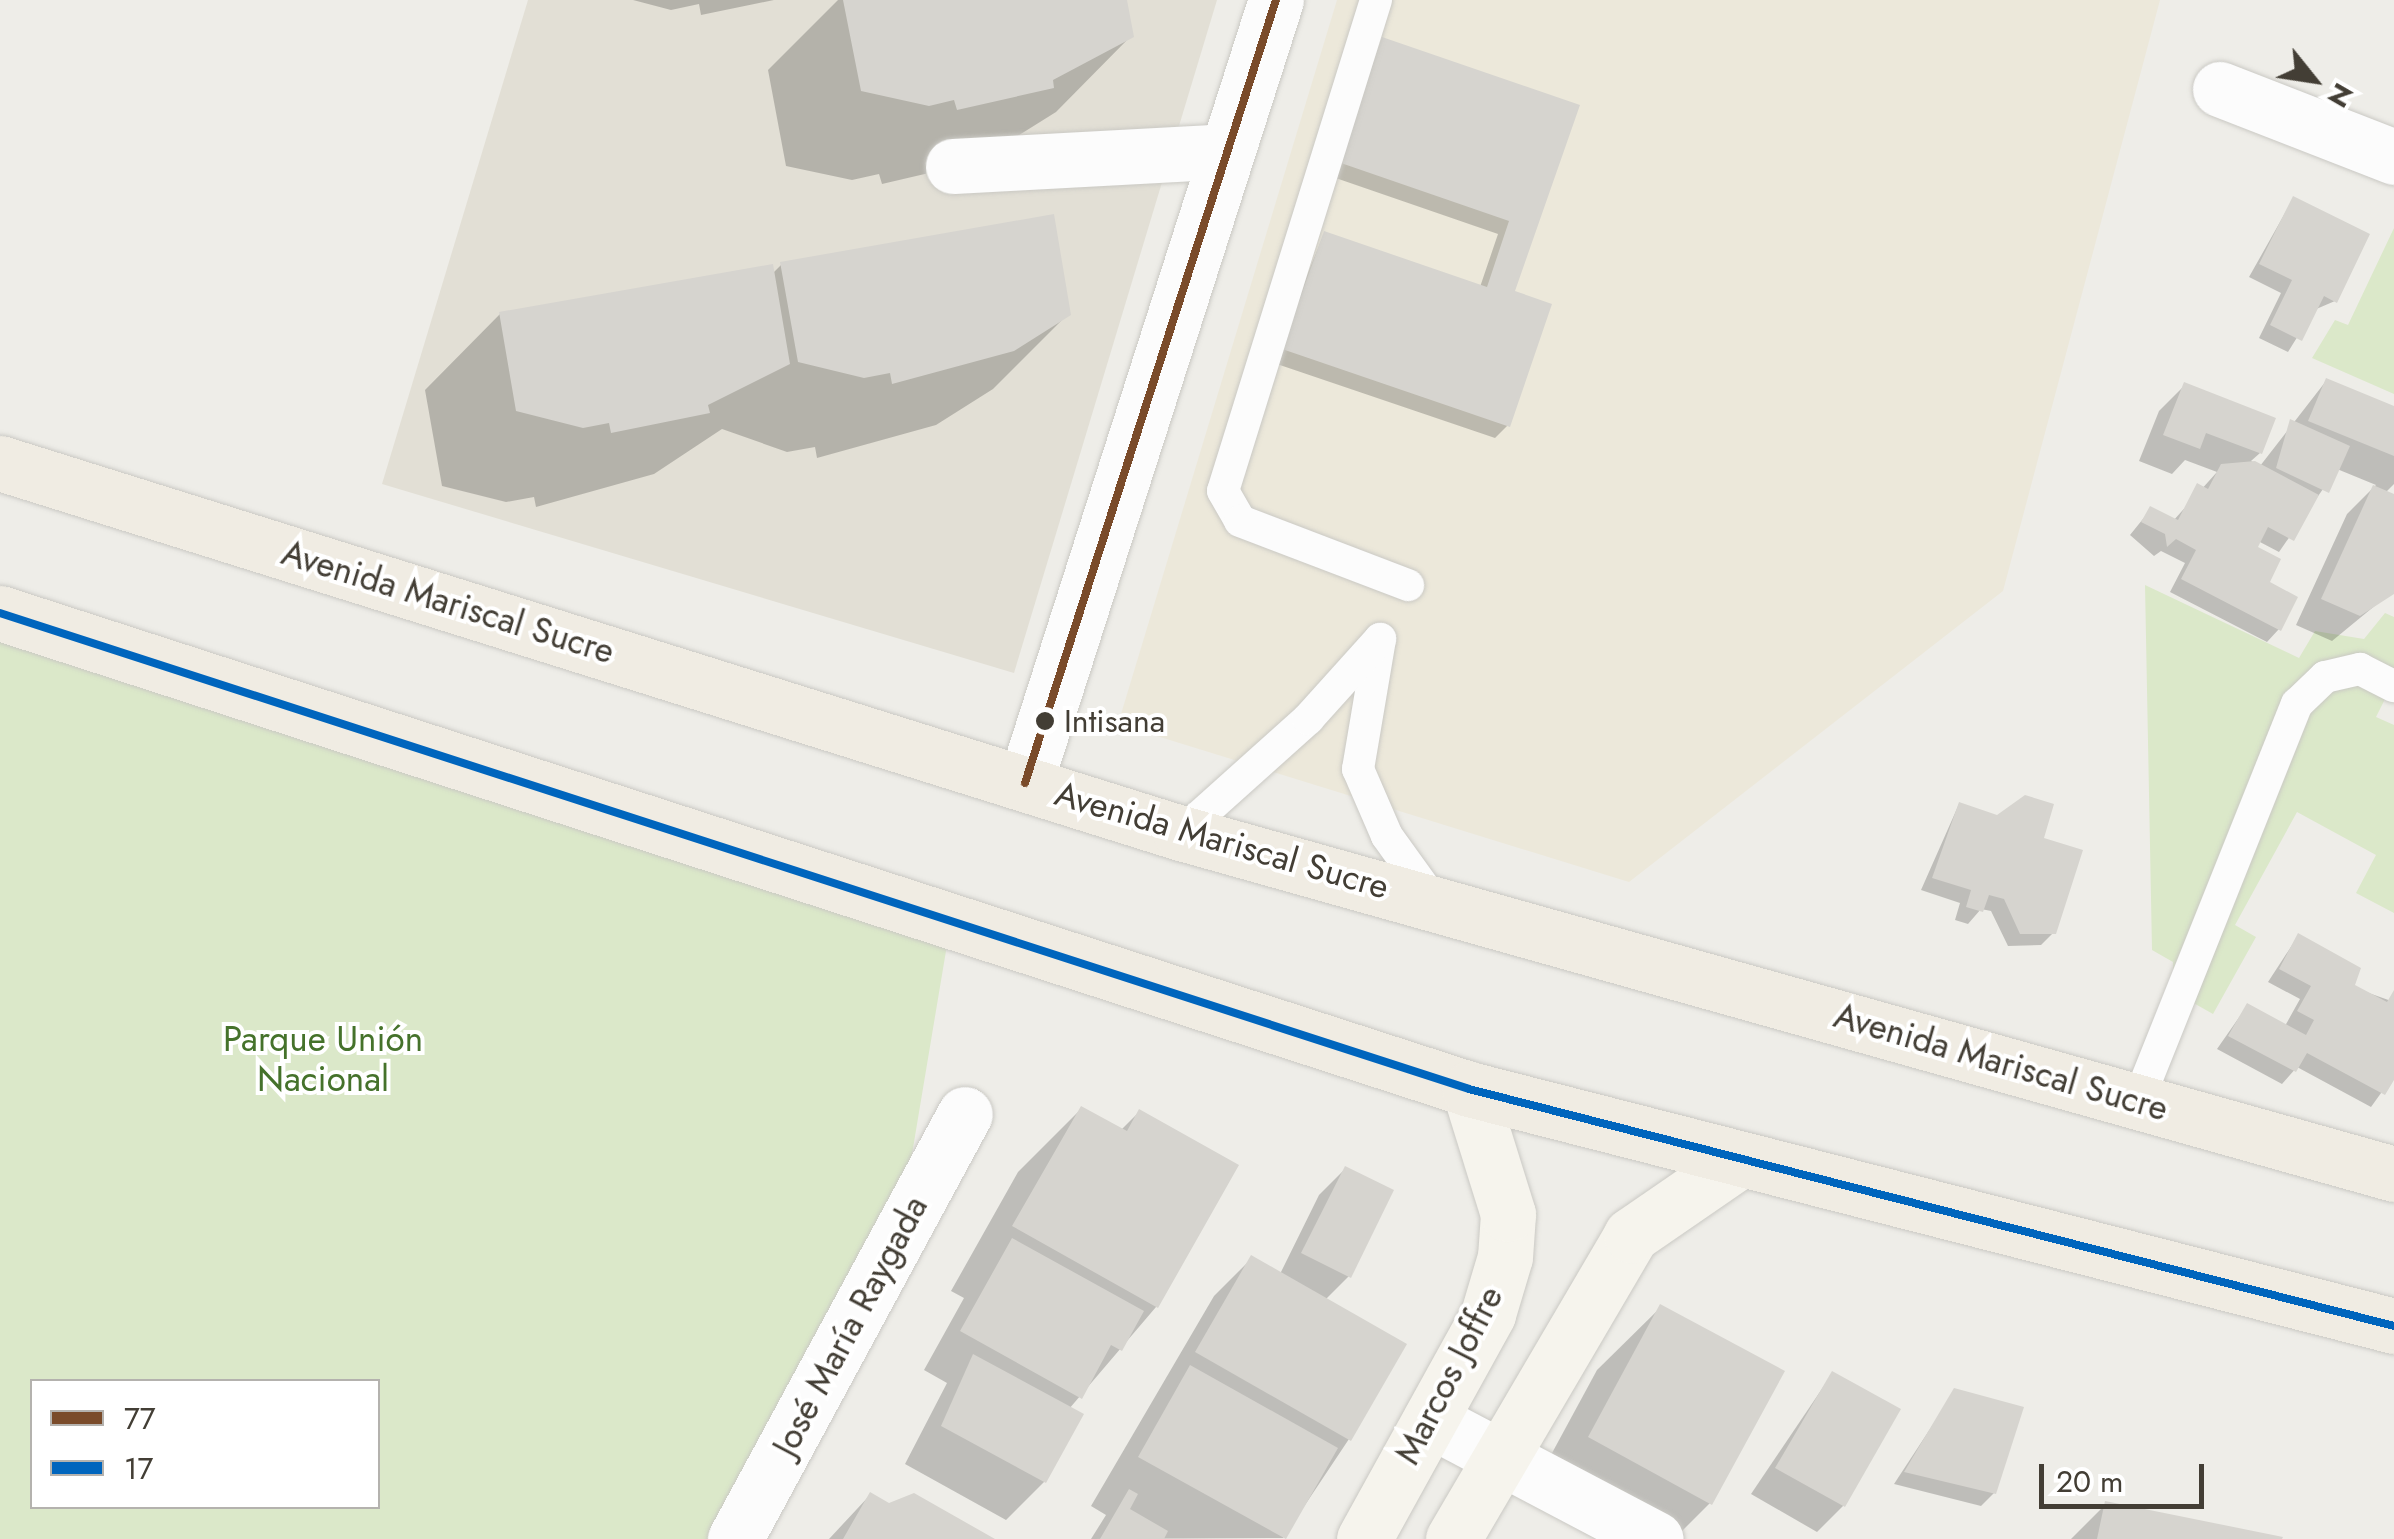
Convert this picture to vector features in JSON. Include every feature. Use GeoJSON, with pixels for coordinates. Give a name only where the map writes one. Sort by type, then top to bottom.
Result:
{"type":"FeatureCollection","features":[{"type":"Feature","properties":{"kind":"main road","name":"Avenida Mariscal Sucre"},"geometry":{"type":"LineString","coordinates":[[0,462],[1181,833],[1433,900],[2394,1174]]}},
{"type":"Feature","properties":{"kind":"main road"},"geometry":{"type":"LineString","coordinates":[[0,613],[1470,1089],[2394,1326]]}},
{"type":"Feature","properties":{"kind":"street"},"geometry":{"type":"LineString","coordinates":[[1025,783],[1276,0]]}},
{"type":"Feature","properties":{"kind":"street"},"geometry":{"type":"LineString","coordinates":[[2220,88],[2394,158]]}},
{"type":"Feature","properties":{"kind":"street"},"geometry":{"type":"LineString","coordinates":[[953,166],[1228,151]]}},
{"type":"Feature","properties":{"kind":"street","name":"Marcos Joffre"},"geometry":{"type":"LineString","coordinates":[[1364,1539],[1488,1314],[1505,1257],[1508,1214],[1470,1089]]}},
{"type":"Feature","properties":{"kind":"street","name":"José María Raygada"},"geometry":{"type":"LineString","coordinates":[[735,1539],[965,1114]]}},
{"type":"Feature","properties":{"kind":"street"},"geometry":{"type":"LineString","coordinates":[[1453,1539],[1498,1456],[1631,1235],[1740,1160]]}},
{"type":"Feature","properties":{"kind":"street"},"geometry":{"type":"LineString","coordinates":[[1430,1420],[1656,1539]]}},
{"type":"Feature","properties":{"kind":"lane"},"geometry":{"type":"LineString","coordinates":[[1376,0],[1223,490],[1240,521],[1408,585]]}},
{"type":"Feature","properties":{"kind":"lane"},"geometry":{"type":"LineString","coordinates":[[1181,833],[1308,719],[1380,639],[1358,769],[1386,836],[1433,900]]}},
{"type":"Feature","properties":{"kind":"lane"},"geometry":{"type":"LineString","coordinates":[[2138,1101],[2296,704],[2325,677],[2360,669],[2394,686]]}},
{"type":"Feature","properties":{"kind":"shaded area"},"geometry":{"type":"Polygon","coordinates":[[[528,0],[1217,0],[1014,673],[382,484],[528,0]]]}},
{"type":"Feature","properties":{"kind":"shaded area"},"geometry":{"type":"Polygon","coordinates":[[[1337,0],[2160,0],[2003,591],[1629,882],[1118,724],[1337,0]]]}},
{"type":"Feature","properties":{"kind":"green space"},"geometry":{"type":"Polygon","coordinates":[[[2394,228],[2394,394],[2312,358],[2335,320],[2348,325],[2394,228]]]}},
{"type":"Feature","properties":{"kind":"green space"},"geometry":{"type":"Polygon","coordinates":[[[2145,585],[2299,658],[2315,631],[2364,639],[2385,613],[2394,617],[2394,681],[2376,717],[2394,725],[2394,913],[2356,893],[2376,855],[2297,812],[2235,925],[2256,937],[2213,1014],[2174,992],[2173,962],[2152,950],[2145,585]]]}},
{"type":"Feature","properties":{"kind":"green space","name":"Parque Unión Nacional"},"geometry":{"type":"Polygon","coordinates":[[[0,617],[951,921],[908,1178],[727,1539],[0,1539],[0,617]]]}},
{"type":"Feature","properties":{"kind":"building"},"geometry":{"type":"Polygon","coordinates":[[[843,0],[1127,0],[1134,37],[1053,80],[1054,88],[957,110],[954,100],[929,106],[861,91],[843,0]]]}},
{"type":"Feature","properties":{"kind":"building"},"geometry":{"type":"Polygon","coordinates":[[[1382,37],[1580,105],[1515,291],[1552,304],[1510,427],[1282,349],[1324,231],[1487,287],[1509,221],[1338,162],[1382,37]]]}},
{"type":"Feature","properties":{"kind":"building"},"geometry":{"type":"Polygon","coordinates":[[[2293,196],[2370,234],[2337,303],[2324,296],[2302,341],[2270,325],[2292,280],[2259,264],[2293,196]]]}},
{"type":"Feature","properties":{"kind":"building"},"geometry":{"type":"Polygon","coordinates":[[[1054,214],[1071,315],[1014,351],[892,384],[890,373],[864,378],[798,362],[780,262],[1054,214]]]}},
{"type":"Feature","properties":{"kind":"building"},"geometry":{"type":"Polygon","coordinates":[[[773,264],[790,364],[708,405],[710,413],[611,433],[609,423],[583,428],[516,411],[499,312],[773,264]]]}},
{"type":"Feature","properties":{"kind":"building"},"geometry":{"type":"Polygon","coordinates":[[[2326,378],[2394,406],[2394,456],[2308,421],[2326,378]]]}},
{"type":"Feature","properties":{"kind":"building"},"geometry":{"type":"Polygon","coordinates":[[[2184,382],[2276,418],[2262,454],[2206,433],[2200,449],[2163,435],[2184,382]]]}},
{"type":"Feature","properties":{"kind":"building"},"geometry":{"type":"Polygon","coordinates":[[[2290,419],[2350,446],[2329,493],[2276,468],[2290,419]]]}},
{"type":"Feature","properties":{"kind":"building"},"geometry":{"type":"Polygon","coordinates":[[[2255,461],[2319,495],[2294,541],[2268,527],[2258,547],[2281,559],[2270,582],[2298,597],[2281,631],[2181,579],[2196,550],[2176,539],[2167,547],[2165,534],[2141,522],[2150,506],[2178,520],[2197,483],[2208,489],[2221,464],[2255,461]]]}},
{"type":"Feature","properties":{"kind":"building"},"geometry":{"type":"Polygon","coordinates":[[[2373,485],[2394,494],[2394,594],[2360,616],[2321,599],[2373,485]]]}},
{"type":"Feature","properties":{"kind":"building"},"geometry":{"type":"Polygon","coordinates":[[[2025,795],[2054,804],[2044,838],[2083,850],[2056,934],[2020,934],[2004,899],[1989,895],[1983,912],[1966,907],[1971,890],[1932,878],[1959,802],[1997,815],[2025,795]]]}},
{"type":"Feature","properties":{"kind":"building"},"geometry":{"type":"Polygon","coordinates":[[[2298,933],[2361,968],[2355,985],[2387,1002],[2394,990],[2394,1080],[2385,1095],[2307,1053],[2296,1072],[2228,1036],[2247,1003],[2306,1035],[2314,1020],[2297,1011],[2311,986],[2279,969],[2298,933]]]}},
{"type":"Feature","properties":{"kind":"building"},"geometry":{"type":"Polygon","coordinates":[[[1081,1106],[1127,1131],[1139,1109],[1239,1165],[1158,1308],[1012,1226],[1081,1106]]]}},
{"type":"Feature","properties":{"kind":"building"},"geometry":{"type":"Polygon","coordinates":[[[1345,1166],[1394,1190],[1351,1278],[1301,1253],[1345,1166]]]}},
{"type":"Feature","properties":{"kind":"building"},"geometry":{"type":"Polygon","coordinates":[[[1012,1238],[1144,1311],[1122,1351],[1111,1345],[1082,1399],[960,1331],[1012,1238]]]}},
{"type":"Feature","properties":{"kind":"building"},"geometry":{"type":"Polygon","coordinates":[[[1251,1255],[1407,1344],[1351,1441],[1195,1352],[1251,1255]]]}},
{"type":"Feature","properties":{"kind":"building"},"geometry":{"type":"Polygon","coordinates":[[[1660,1304],[1785,1371],[1712,1505],[1588,1437],[1660,1304]]]}},
{"type":"Feature","properties":{"kind":"building"},"geometry":{"type":"Polygon","coordinates":[[[973,1354],[1084,1414],[1046,1483],[941,1426],[973,1354]]]}},
{"type":"Feature","properties":{"kind":"building"},"geometry":{"type":"Polygon","coordinates":[[[1190,1365],[1338,1448],[1286,1539],[1138,1457],[1190,1365]]]}},
{"type":"Feature","properties":{"kind":"building"},"geometry":{"type":"Polygon","coordinates":[[[1832,1371],[1901,1409],[1845,1507],[1775,1468],[1832,1371]]]}},
{"type":"Feature","properties":{"kind":"building"},"geometry":{"type":"Polygon","coordinates":[[[1954,1388],[2024,1407],[1996,1494],[1904,1472],[1954,1388]]]}},
{"type":"Feature","properties":{"kind":"building"},"geometry":{"type":"Polygon","coordinates":[[[1129,1489],[1138,1494],[1130,1509],[1168,1531],[1164,1539],[1100,1539],[1129,1489]]]}},
{"type":"Feature","properties":{"kind":"building"},"geometry":{"type":"Polygon","coordinates":[[[870,1492],[889,1503],[914,1493],[995,1539],[843,1539],[870,1492]]]}},
{"type":"Feature","properties":{"kind":"building"},"geometry":{"type":"Polygon","coordinates":[[[2105,1501],[2283,1537],[2097,1539],[2105,1501]]]}},
{"type":"Feature","properties":{"kind":"transit line","name":"77"},"geometry":{"type":"LineString","coordinates":[[1025,783],[1276,0]]}},
{"type":"Feature","properties":{"kind":"transit line","name":"17"},"geometry":{"type":"LineString","coordinates":[[0,613],[1469,1089],[2394,1326]]}},
{"type":"Feature","properties":{"kind":"place","name":"Intisana"},"geometry":{"type":"Point","coordinates":[1045,721]}}]}
